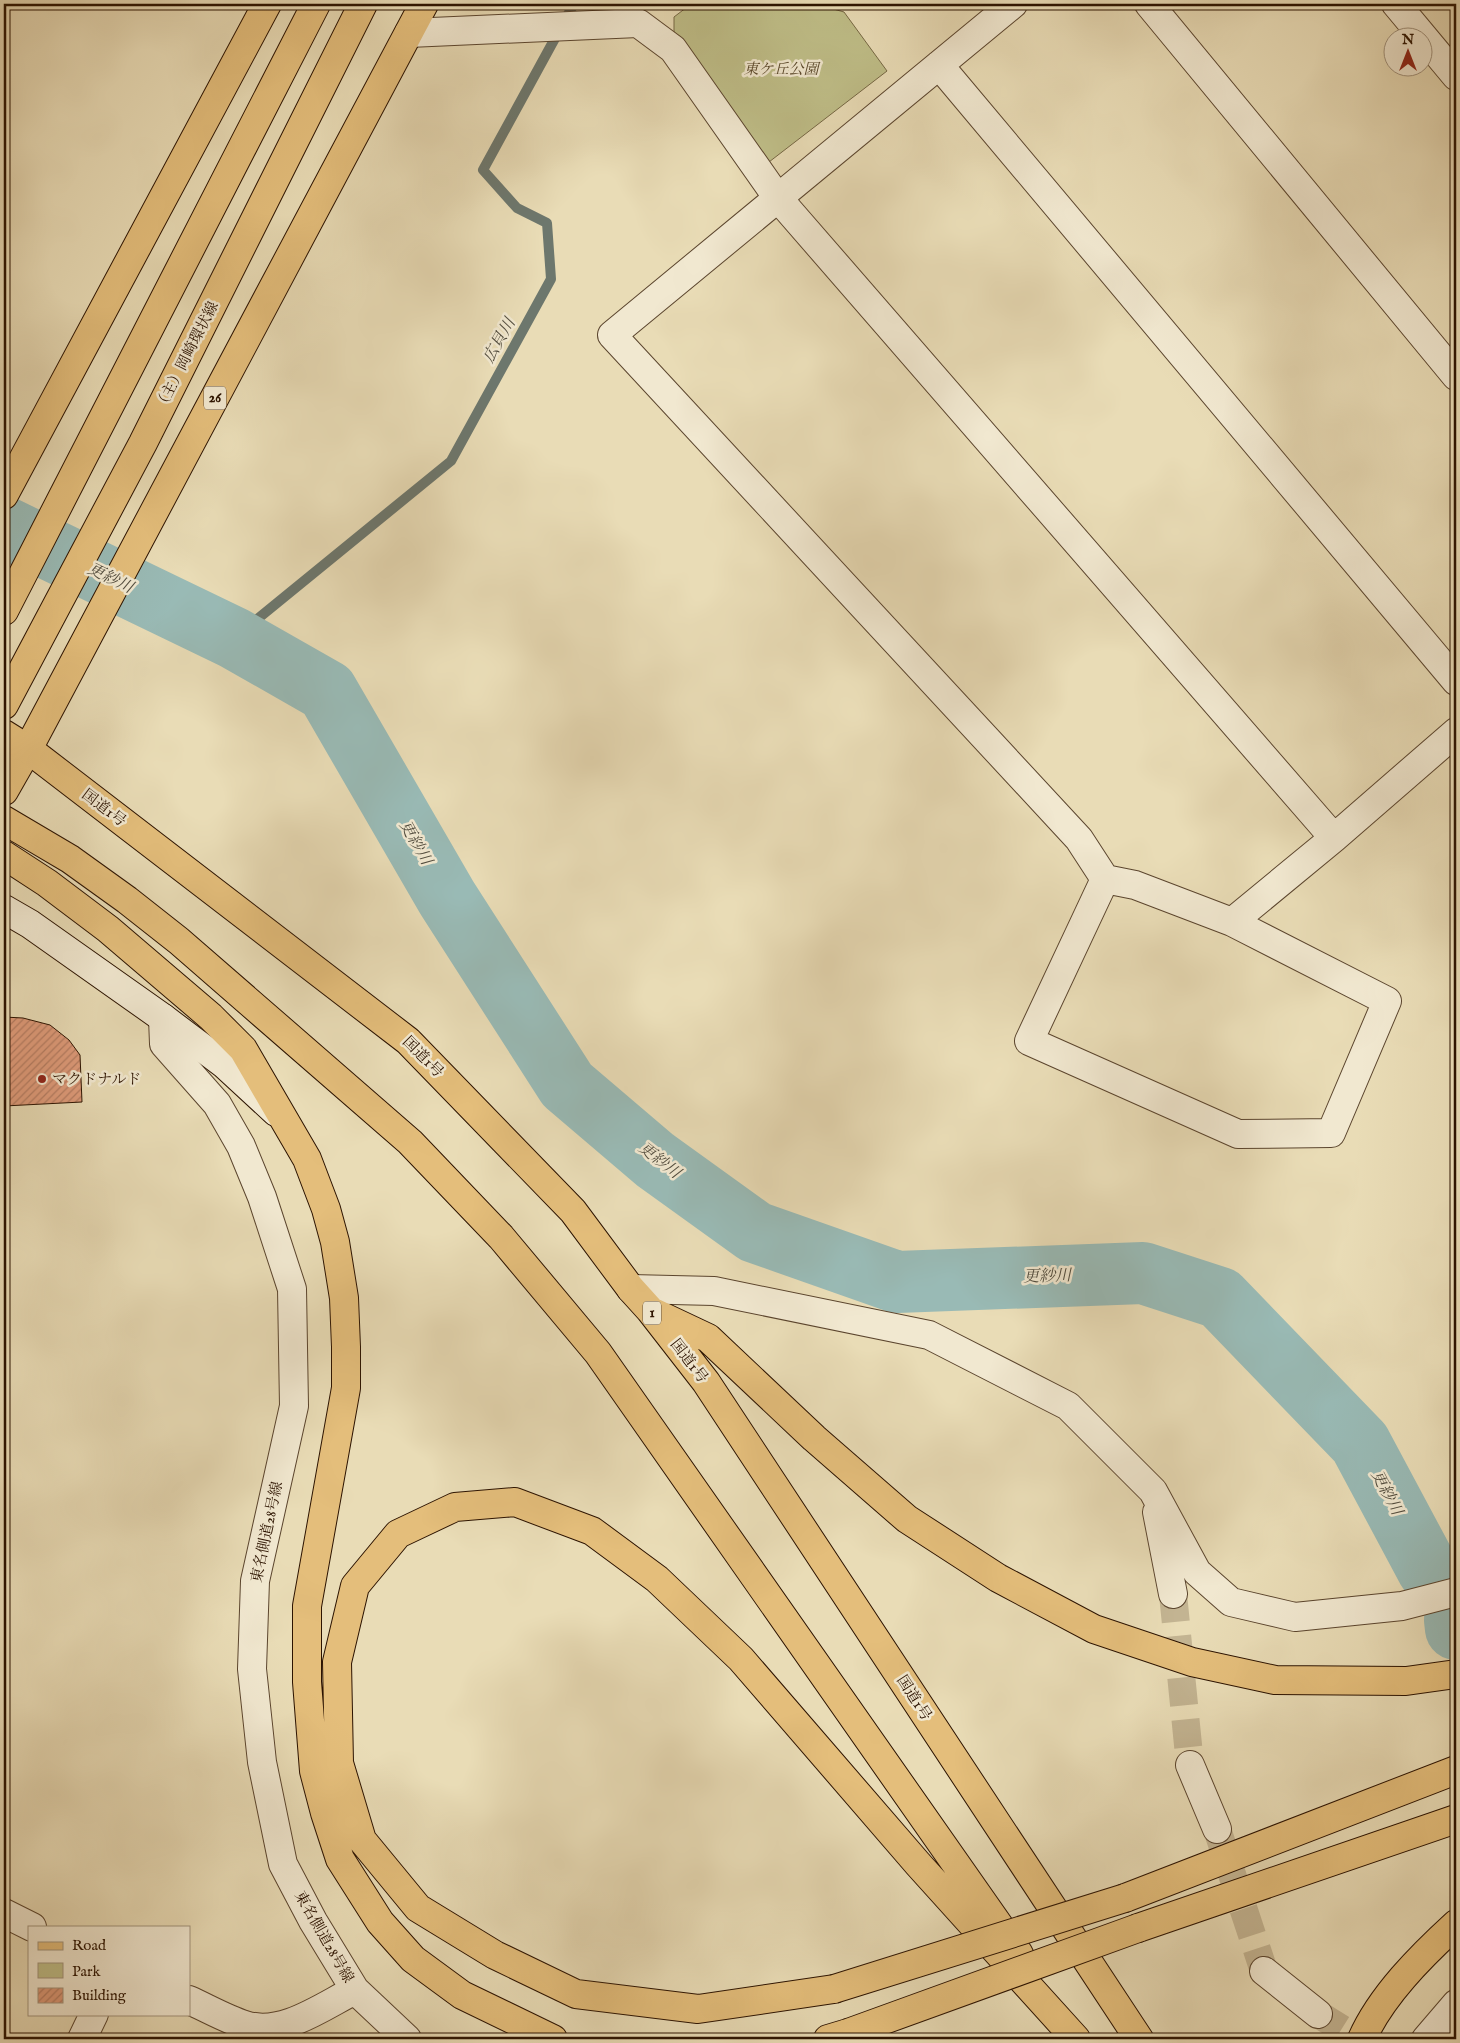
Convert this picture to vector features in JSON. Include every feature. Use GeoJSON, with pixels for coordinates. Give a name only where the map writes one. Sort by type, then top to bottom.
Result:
{"type":"FeatureCollection","features":[{"type":"Feature","properties":{"kind":"main road"},"geometry":{"type":"LineString","coordinates":[[4,494],[267,4]]}},
{"type":"Feature","properties":{"kind":"main road"},"geometry":{"type":"LineString","coordinates":[[4,611],[316,4]]}},
{"type":"Feature","properties":{"kind":"main road","name":"（主）岡崎環状線"},"geometry":{"type":"LineString","coordinates":[[4,705],[143,443],[363,4]]}},
{"type":"Feature","properties":{"kind":"main road","name":"26"},"geometry":{"type":"LineString","coordinates":[[4,791],[424,4]]}},
{"type":"Feature","properties":{"kind":"main road","name":"国道1号"},"geometry":{"type":"LineString","coordinates":[[4,734],[28,749],[408,1041],[573,1211],[631,1290],[650,1310],[706,1382],[1139,2039]]}},
{"type":"Feature","properties":{"kind":"main road"},"geometry":{"type":"LineString","coordinates":[[4,820],[70,860],[127,900],[179,942],[410,1142],[501,1237],[598,1353],[1077,2039]]}},
{"type":"Feature","properties":{"kind":"main road"},"geometry":{"type":"LineString","coordinates":[[4,855],[48,883],[108,929],[211,1017],[243,1049],[306,1159],[326,1209],[335,1242],[344,1298],[346,1388],[307,1606],[308,1682],[314,1771],[325,1813],[340,1859],[380,1922],[413,1959],[462,1995],[553,2039]]}},
{"type":"Feature","properties":{"kind":"main road"},"geometry":{"type":"LineString","coordinates":[[650,1310],[708,1338],[814,1438],[907,1519],[998,1578],[1094,1630],[1192,1662],[1275,1680],[1406,1681],[1456,1674]]}},
{"type":"Feature","properties":{"kind":"main road"},"geometry":{"type":"LineString","coordinates":[[1077,2039],[918,1864],[741,1659],[657,1579],[592,1531],[515,1502],[455,1506],[398,1534],[355,1586],[337,1662],[339,1763],[362,1840],[418,1908],[495,1955],[576,1994],[698,2009],[834,1989],[1125,1898],[1456,1770]]}},
{"type":"Feature","properties":{"kind":"main road"},"geometry":{"type":"LineString","coordinates":[[838,2036],[1138,1928],[1456,1819]]}},
{"type":"Feature","properties":{"kind":"main road"},"geometry":{"type":"LineString","coordinates":[[1362,2039],[1370,2021],[1420,1957],[1456,1924]]}},
{"type":"Feature","properties":{"kind":"street"},"geometry":{"type":"LineString","coordinates":[[1013,4],[612,335],[1079,839],[1105,878],[1135,885],[1232,922],[1387,1001],[1331,1133],[1238,1134],[1029,1041],[1105,878]]}},
{"type":"Feature","properties":{"kind":"street"},"geometry":{"type":"LineString","coordinates":[[1149,4],[1456,376]]}},
{"type":"Feature","properties":{"kind":"street"},"geometry":{"type":"LineString","coordinates":[[1396,4],[1456,76]]}},
{"type":"Feature","properties":{"kind":"street"},"geometry":{"type":"LineString","coordinates":[[409,33],[638,23],[673,48],[778,197],[1334,838]]}},
{"type":"Feature","properties":{"kind":"street"},"geometry":{"type":"LineString","coordinates":[[939,65],[1456,681]]}},
{"type":"Feature","properties":{"kind":"street"},"geometry":{"type":"LineString","coordinates":[[1232,922],[1334,838],[1456,732]]}},
{"type":"Feature","properties":{"kind":"street"},"geometry":{"type":"LineString","coordinates":[[4,909],[30,924],[164,1018],[224,1064],[285,1120]]}},
{"type":"Feature","properties":{"kind":"street","name":"東名側道28号線"},"geometry":{"type":"LineString","coordinates":[[164,1018],[164,1044],[217,1104],[241,1146],[262,1197],[292,1290],[294,1406],[255,1581],[252,1669],[262,1762],[283,1864],[313,1921],[355,1990],[407,2039]]}},
{"type":"Feature","properties":{"kind":"street"},"geometry":{"type":"LineString","coordinates":[[631,1290],[714,1291],[929,1334],[1068,1406],[1153,1491],[1197,1572],[1231,1602],[1294,1617],[1402,1606],[1456,1592]]}},
{"type":"Feature","properties":{"kind":"street"},"geometry":{"type":"LineString","coordinates":[[1153,1491],[1173,1594]]}},
{"type":"Feature","properties":{"kind":"street"},"geometry":{"type":"LineString","coordinates":[[1190,1764],[1217,1829]]}},
{"type":"Feature","properties":{"kind":"street"},"geometry":{"type":"LineString","coordinates":[[4,1913],[30,1926]]}},
{"type":"Feature","properties":{"kind":"street"},"geometry":{"type":"LineString","coordinates":[[1264,1971],[1318,2014]]}},
{"type":"Feature","properties":{"kind":"street"},"geometry":{"type":"LineString","coordinates":[[190,2000],[246,2025],[273,2027],[296,2020],[355,1990]]}},
{"type":"Feature","properties":{"kind":"street"},"geometry":{"type":"LineString","coordinates":[[1426,2039],[1456,2004]]}},
{"type":"Feature","properties":{"kind":"street"},"geometry":{"type":"LineString","coordinates":[[82,2039],[93,2016]]}},
{"type":"Feature","properties":{"kind":"green space","name":"東ケ丘公園"},"geometry":{"type":"Polygon","coordinates":[[[691,4],[816,4],[844,12],[887,71],[769,162],[674,35],[674,17],[691,4]]]}},
{"type":"Feature","properties":{"kind":"building","name":"マクドナルド"},"geometry":{"type":"Polygon","coordinates":[[[4,1017],[23,1018],[50,1025],[69,1040],[80,1055],[82,1102],[4,1106],[4,1017]]]}},
{"type":"Feature","properties":{"kind":"waterway","name":"広貝川"},"geometry":{"type":"LineString","coordinates":[[234,638],[451,461],[551,279],[547,223],[517,208],[483,170],[575,4]]}},
{"type":"Feature","properties":{"kind":"waterway","name":"更紗川"},"geometry":{"type":"LineString","coordinates":[[4,527],[234,638],[327,691],[447,898],[567,1085],[655,1160],[755,1232],[897,1282],[1143,1273],[1220,1298],[1360,1443],[1428,1570]]}},
{"type":"Feature","properties":{"kind":"waterway","name":"更紗川"},"geometry":{"type":"LineString","coordinates":[[1455,1620],[1456,1629]]}},
{"type":"Feature","properties":{"kind":"tunnel"},"geometry":{"type":"LineString","coordinates":[[1173,1594],[1190,1765]]}},
{"type":"Feature","properties":{"kind":"tunnel"},"geometry":{"type":"LineString","coordinates":[[1217,1829],[1264,1971]]}},
{"type":"Feature","properties":{"kind":"tunnel"},"geometry":{"type":"LineString","coordinates":[[1318,2014],[1358,2039]]}},
{"type":"Feature","properties":{"kind":"place","name":"マクドナルド"},"geometry":{"type":"Point","coordinates":[42,1079]}}]}
